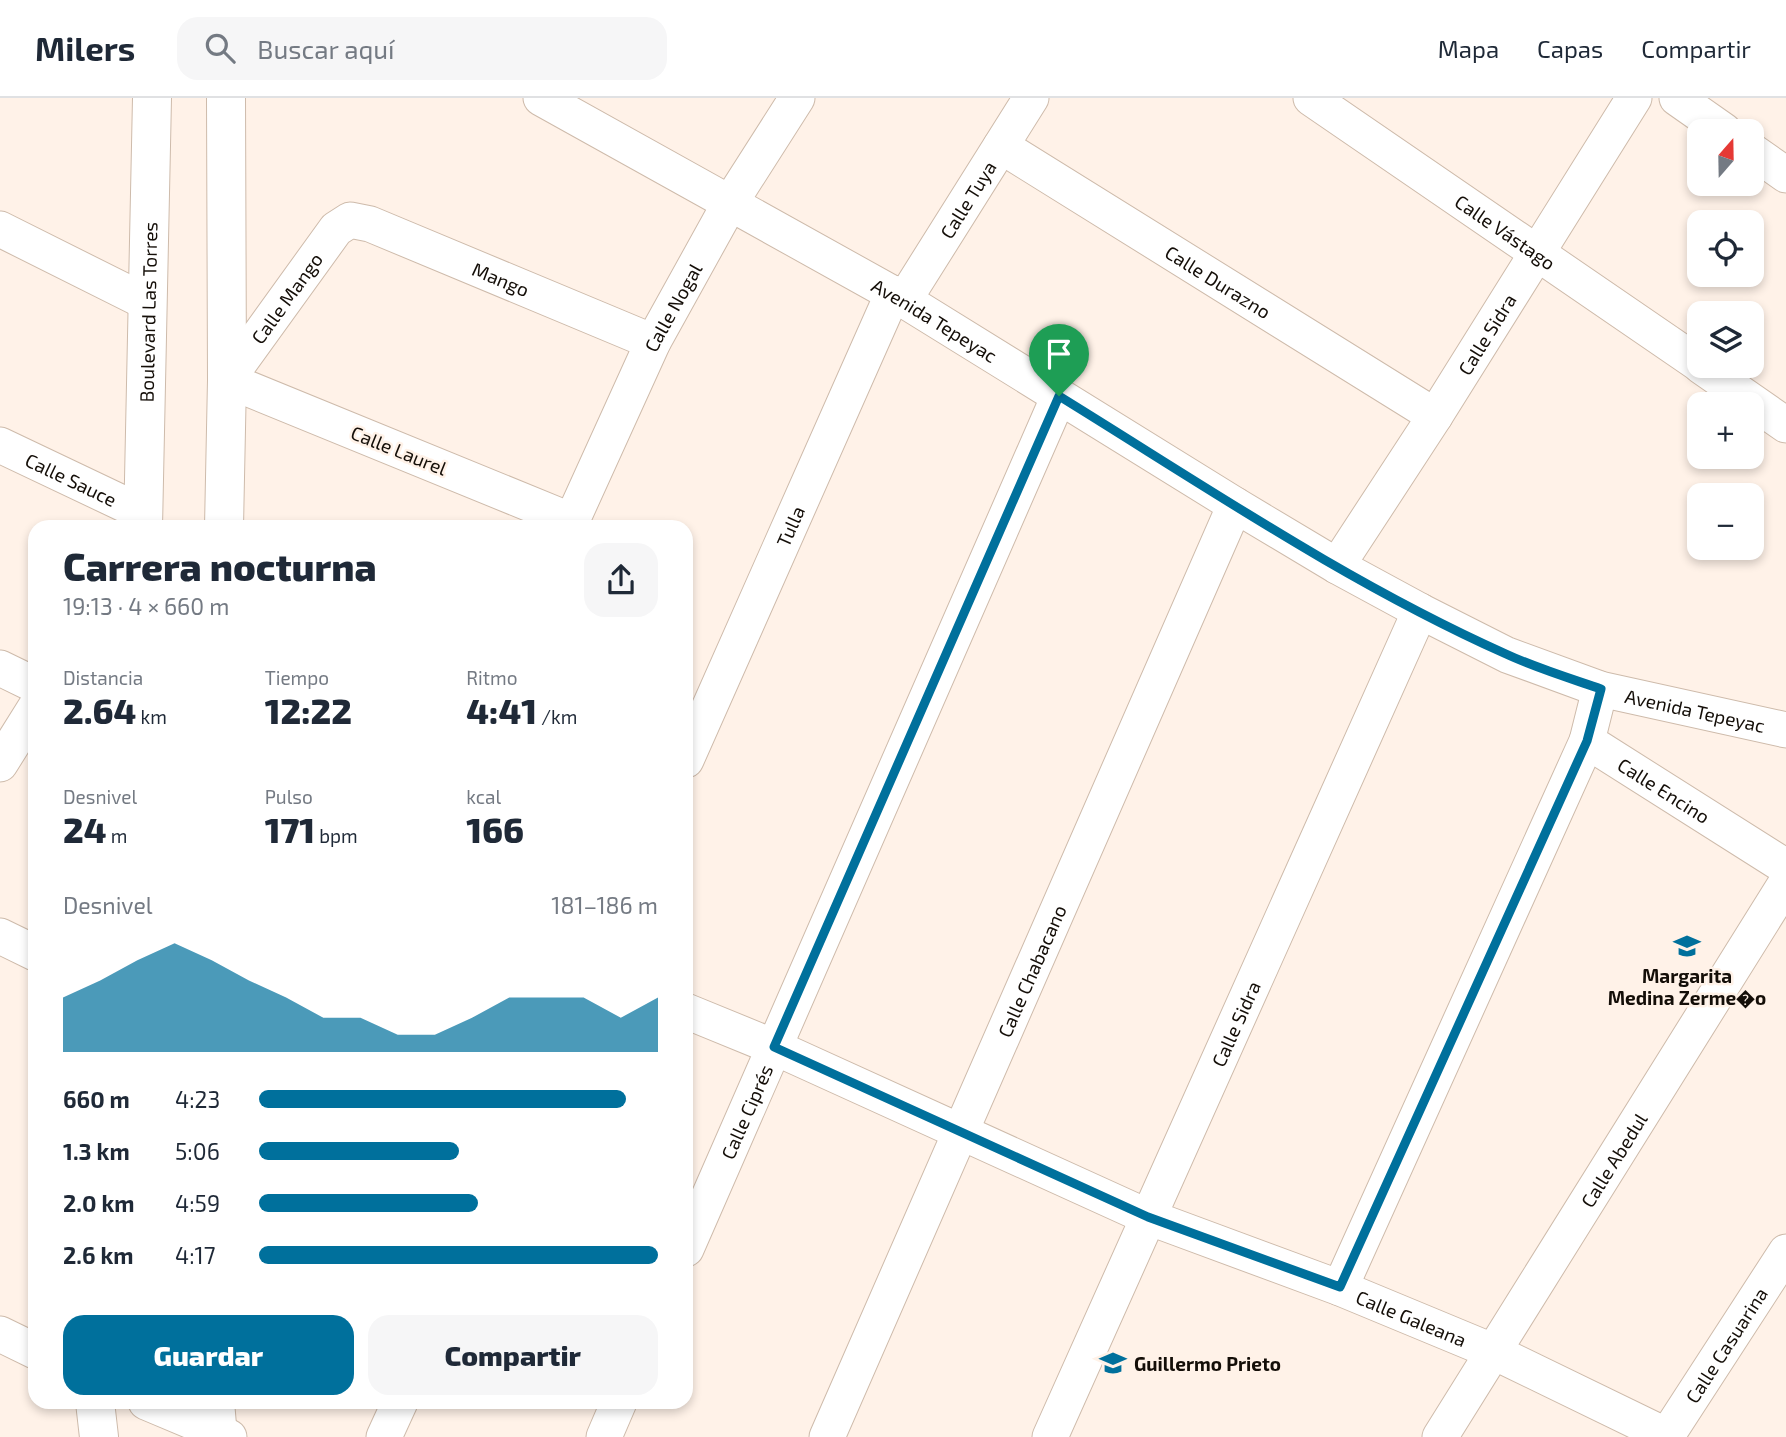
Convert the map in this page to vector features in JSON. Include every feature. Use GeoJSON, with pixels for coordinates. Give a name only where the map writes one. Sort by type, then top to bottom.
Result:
{"type":"FeatureCollection","features":[{"type":"Feature","properties":{"kind":"main road"},"geometry":{"type":"LineString","coordinates":[[224,520],[227,380],[226,98]]}},
{"type":"Feature","properties":{"kind":"main road","name":"Boulevard Las Torres"},"geometry":{"type":"LineString","coordinates":[[143,520],[148,303],[147,101]]}},
{"type":"Feature","properties":{"kind":"main road"},"geometry":{"type":"LineString","coordinates":[[96,1409],[99,1437]]}},
{"type":"Feature","properties":{"kind":"street","name":"Calle Nogal"},"geometry":{"type":"LineString","coordinates":[[573,520],[653,342],[730,203],[797,98]]}},
{"type":"Feature","properties":{"kind":"street","name":"Calle Tuya"},"geometry":{"type":"LineString","coordinates":[[899,297],[1031,98]]}},
{"type":"Feature","properties":{"kind":"street","name":"Calle Vástago"},"geometry":{"type":"LineString","coordinates":[[1311,98],[1687,356]]}},
{"type":"Feature","properties":{"kind":"street","name":"Calle Sidra"},"geometry":{"type":"LineString","coordinates":[[1337,566],[1435,416],[1634,98]]}},
{"type":"Feature","properties":{"kind":"street"},"geometry":{"type":"LineString","coordinates":[[1677,98],[1707,119]]}},
{"type":"Feature","properties":{"kind":"street","name":"Avenida Tepeyac"},"geometry":{"type":"LineString","coordinates":[[555,101],[899,297],[1235,505],[1337,566],[1420,611],[1507,655],[1601,689],[1786,730]]}},
{"type":"Feature","properties":{"kind":"street","name":"Calle Durazno"},"geometry":{"type":"LineString","coordinates":[[1001,146],[1435,416]]}},
{"type":"Feature","properties":{"kind":"street"},"geometry":{"type":"LineString","coordinates":[[1764,159],[1786,175]]}},
{"type":"Feature","properties":{"kind":"street","name":"Calle Mango"},"geometry":{"type":"LineString","coordinates":[[227,380],[336,229],[350,220]]}},
{"type":"Feature","properties":{"kind":"street","name":"Mango"},"geometry":{"type":"LineString","coordinates":[[350,220],[370,224],[653,342]]}},
{"type":"Feature","properties":{"kind":"street"},"geometry":{"type":"LineString","coordinates":[[0,229],[148,303]]}},
{"type":"Feature","properties":{"kind":"street","name":"Tulla"},"geometry":{"type":"LineString","coordinates":[[693,745],[899,297]]}},
{"type":"Feature","properties":{"kind":"street","name":"Calle Vástago"},"geometry":{"type":"LineString","coordinates":[[1719,378],[1786,425]]}},
{"type":"Feature","properties":{"kind":"street","name":"Calle Laurel"},"geometry":{"type":"LineString","coordinates":[[227,380],[561,520]]}},
{"type":"Feature","properties":{"kind":"street","name":"Calle Ciprés"},"geometry":{"type":"LineString","coordinates":[[693,1234],[1059,396]]}},
{"type":"Feature","properties":{"kind":"street","name":"Calle Sauce"},"geometry":{"type":"LineString","coordinates":[[0,445],[143,520]]}},
{"type":"Feature","properties":{"kind":"street","name":"Calle Chabacano"},"geometry":{"type":"LineString","coordinates":[[827,1437],[1235,505]]}},
{"type":"Feature","properties":{"kind":"street","name":"Calle Sidra"},"geometry":{"type":"LineString","coordinates":[[1050,1437],[1420,611]]}},
{"type":"Feature","properties":{"kind":"street"},"geometry":{"type":"LineString","coordinates":[[0,668],[28,682]]}},
{"type":"Feature","properties":{"kind":"street"},"geometry":{"type":"LineString","coordinates":[[1340,1287],[1587,741],[1601,689]]}},
{"type":"Feature","properties":{"kind":"street"},"geometry":{"type":"LineString","coordinates":[[0,764],[28,719]]}},
{"type":"Feature","properties":{"kind":"street","name":"Calle Encino"},"geometry":{"type":"LineString","coordinates":[[1587,741],[1786,867]]}},
{"type":"Feature","properties":{"kind":"street","name":"Calle Abedul"},"geometry":{"type":"LineString","coordinates":[[1440,1437],[1786,883]]}},
{"type":"Feature","properties":{"kind":"street"},"geometry":{"type":"LineString","coordinates":[[0,936],[28,950]]}},
{"type":"Feature","properties":{"kind":"street","name":"Calle Galeana"},"geometry":{"type":"LineString","coordinates":[[693,1015],[774,1047],[1148,1217],[1340,1287],[1492,1351],[1666,1437]]}},
{"type":"Feature","properties":{"kind":"street","name":"Calle Casuarina"},"geometry":{"type":"LineString","coordinates":[[1666,1437],[1786,1252]]}},
{"type":"Feature","properties":{"kind":"street"},"geometry":{"type":"LineString","coordinates":[[0,1334],[28,1348]]}},
{"type":"Feature","properties":{"kind":"street"},"geometry":{"type":"LineString","coordinates":[[167,1409],[220,1427]]}},
{"type":"Feature","properties":{"kind":"street"},"geometry":{"type":"LineString","coordinates":[[384,1437],[397,1409]]}},
{"type":"Feature","properties":{"kind":"street"},"geometry":{"type":"LineString","coordinates":[[604,1437],[616,1409]]}},
{"type":"Feature","properties":{"kind":"place","name":"Margarita Medina Zerme�o"},"geometry":{"type":"Point","coordinates":[1687,946]}},
{"type":"Feature","properties":{"kind":"place","name":"Guillermo Prieto"},"geometry":{"type":"Point","coordinates":[1113,1363]}},
{"type":"Feature","properties":{"kind":"route"},"geometry":{"type":"LineString","coordinates":[[1059,396],[1337,566],[1420,611],[1507,655],[1601,689],[1587,741],[1340,1287],[1148,1217],[774,1047],[1059,396]]}}]}
